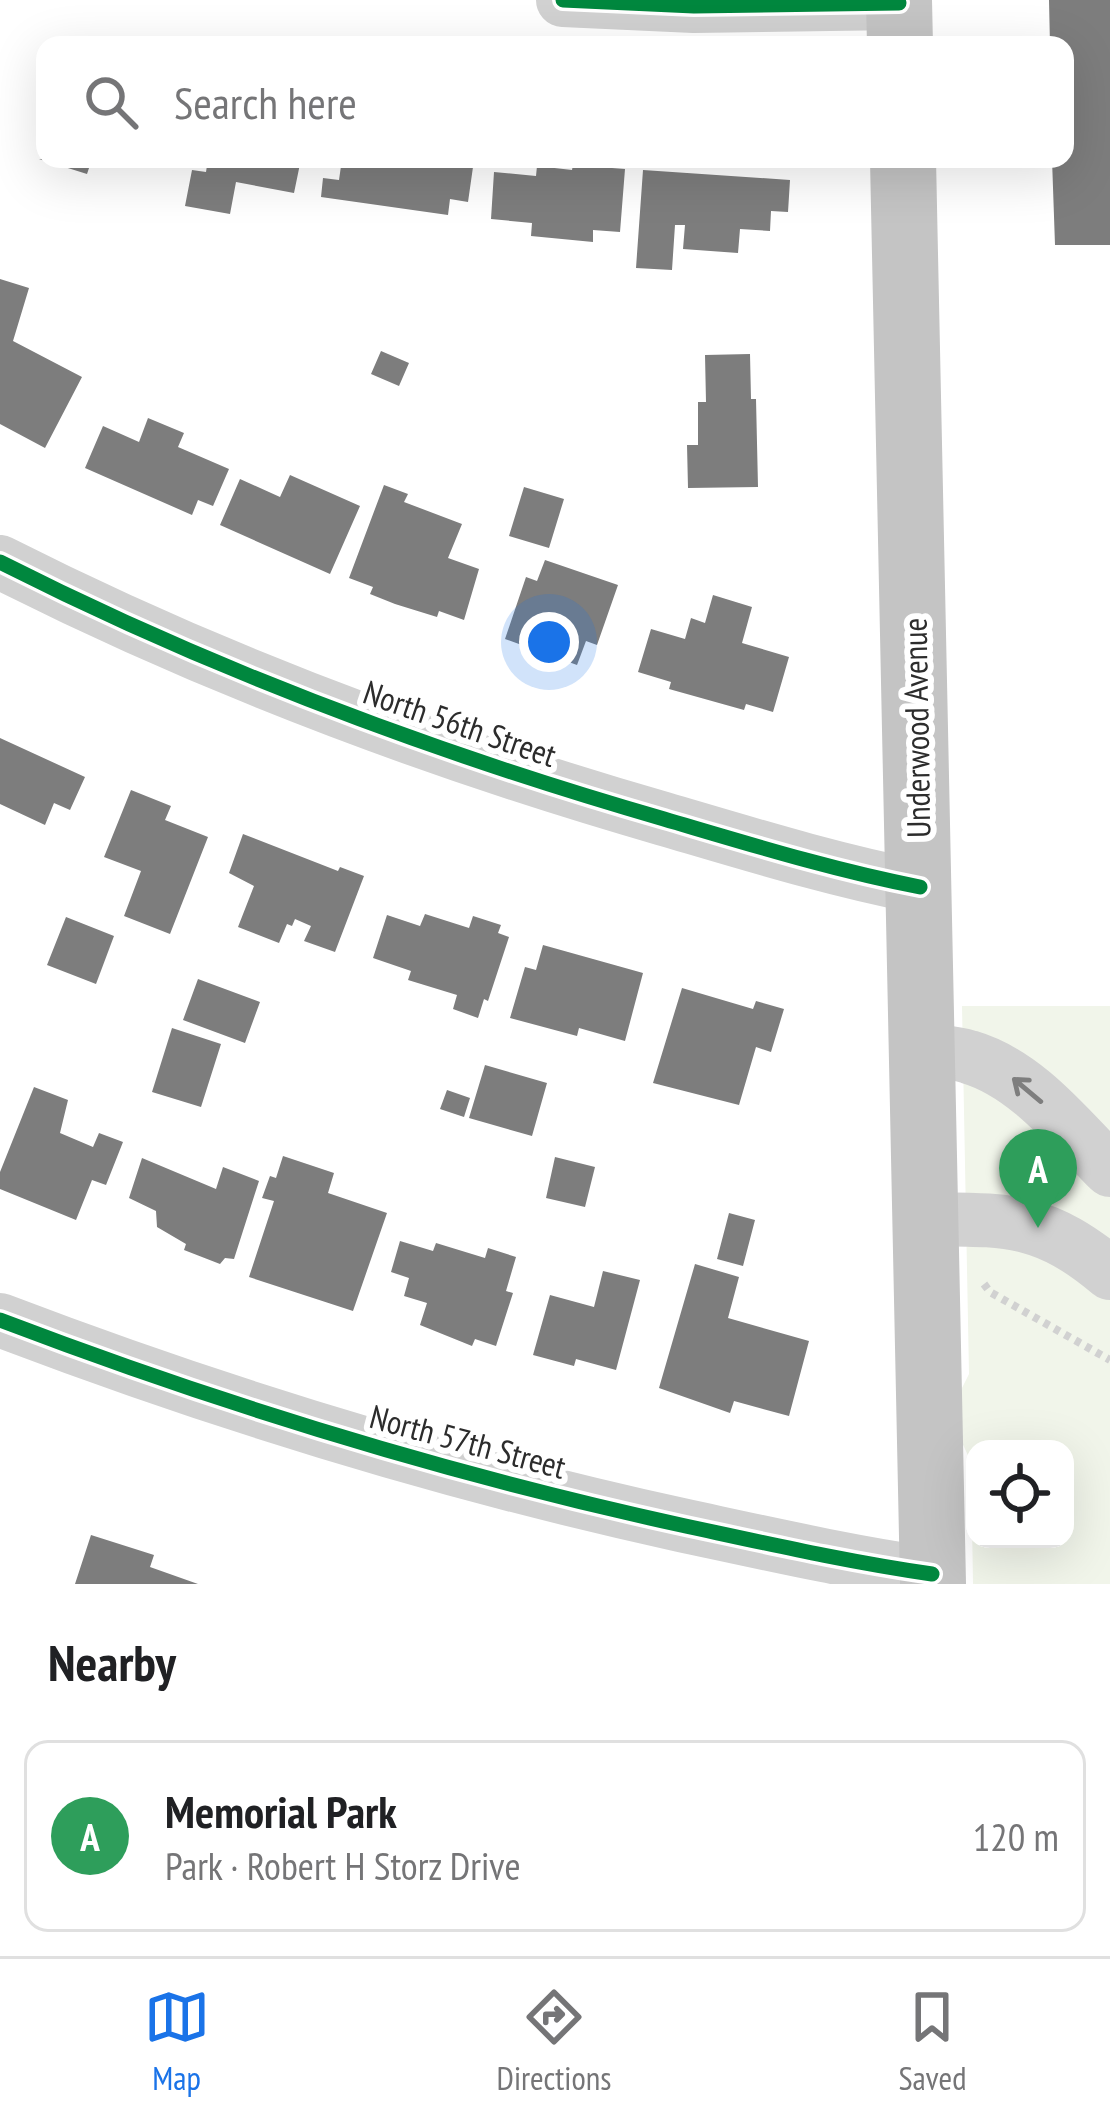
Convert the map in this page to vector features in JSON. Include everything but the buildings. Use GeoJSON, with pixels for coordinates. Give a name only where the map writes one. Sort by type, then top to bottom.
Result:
{"type":"FeatureCollection","features":[{"type":"Feature","properties":{"kind":"main road","name":"Underwood Avenue"},"geometry":{"type":"LineString","coordinates":[[903,168],[932,1579]]}},
{"type":"Feature","properties":{"kind":"street"},"geometry":{"type":"LineString","coordinates":[[563,0],[900,16]]}},
{"type":"Feature","properties":{"kind":"street","name":"North 56th Street"},"geometry":{"type":"LineString","coordinates":[[0,562],[188,651],[436,749],[843,871],[920,887]]}},
{"type":"Feature","properties":{"kind":"street"},"geometry":{"type":"LineString","coordinates":[[922,1050],[966,1055],[1009,1075],[1110,1170]]}},
{"type":"Feature","properties":{"kind":"street"},"geometry":{"type":"LineString","coordinates":[[926,1219],[984,1219],[1050,1230],[1110,1273]]}},
{"type":"Feature","properties":{"kind":"street","name":"North 57th Street"},"geometry":{"type":"LineString","coordinates":[[0,1320],[128,1369],[436,1466],[932,1579]]}},
{"type":"Feature","properties":{"kind":"path"},"geometry":{"type":"LineString","coordinates":[[984,1284],[989,1292],[1110,1360]]}},
{"type":"Feature","properties":{"kind":"shaded area"},"geometry":{"type":"Polygon","coordinates":[[[962,1006],[1110,1006],[1110,1584],[973,1584],[972,1548],[1074,1548],[1074,1440],[966,1440],[966,1451],[953,1406],[969,1374],[962,1006]]]}},
{"type":"Feature","properties":{"kind":"cycle path"},"geometry":{"type":"LineString","coordinates":[[563,0],[694,6],[899,3]]}},
{"type":"Feature","properties":{"kind":"cycle path"},"geometry":{"type":"LineString","coordinates":[[0,562],[161,638],[409,737],[728,838],[920,887]]}},
{"type":"Feature","properties":{"kind":"cycle path"},"geometry":{"type":"LineString","coordinates":[[0,1320],[252,1409],[422,1460],[681,1525],[932,1574]]}},
{"type":"Feature","properties":{"kind":"place","name":"Memorial Park"},"geometry":{"type":"Point","coordinates":[1038,1228]}}]}
